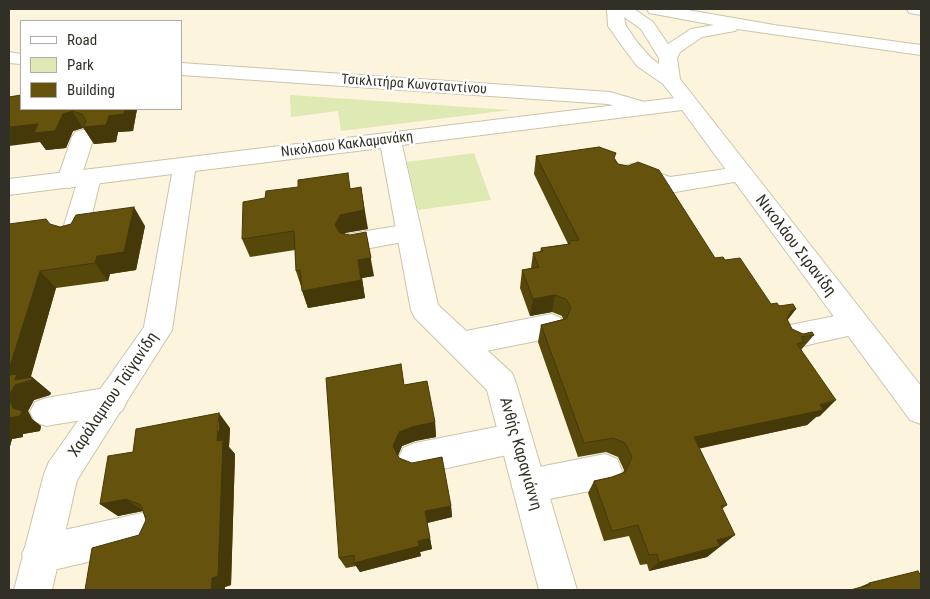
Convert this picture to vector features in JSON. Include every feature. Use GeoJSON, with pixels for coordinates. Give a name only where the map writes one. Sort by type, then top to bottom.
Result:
{"type":"FeatureCollection","features":[{"type":"Feature","properties":{"kind":"street","name":"Νικολάου Σιρανίδη"},"geometry":{"type":"LineString","coordinates":[[615,9],[617,26],[631,46],[644,62],[670,80],[921,410]]}},
{"type":"Feature","properties":{"kind":"street","name":"Νικολάου Σιρανίδη"},"geometry":{"type":"LineString","coordinates":[[624,9],[647,26],[668,58],[670,80]]}},
{"type":"Feature","properties":{"kind":"street"},"geometry":{"type":"LineString","coordinates":[[655,9],[742,24],[921,50]]}},
{"type":"Feature","properties":{"kind":"street"},"geometry":{"type":"LineString","coordinates":[[915,9],[921,10]]}},
{"type":"Feature","properties":{"kind":"street"},"geometry":{"type":"LineString","coordinates":[[668,58],[673,49],[697,34],[742,24]]}},
{"type":"Feature","properties":{"kind":"street","name":"Τσικλιτήρα Κωνσταντίνου"},"geometry":{"type":"LineString","coordinates":[[182,69],[610,98],[644,108]]}},
{"type":"Feature","properties":{"kind":"street","name":"Νικόλαου Κακλαμανάκη"},"geometry":{"type":"LineString","coordinates":[[9,187],[686,103]]}},
{"type":"Feature","properties":{"kind":"street"},"geometry":{"type":"LineString","coordinates":[[74,235],[83,137]]}},
{"type":"Feature","properties":{"kind":"street","name":"Ανθής Καραγιάννη"},"geometry":{"type":"LineString","coordinates":[[390,140],[426,310],[501,383],[558,590]]}},
{"type":"Feature","properties":{"kind":"street","name":"Χαράλαμπου Ταϊγανίδη"},"geometry":{"type":"LineString","coordinates":[[33,590],[61,474],[158,330],[185,165]]}},
{"type":"Feature","properties":{"kind":"street"},"geometry":{"type":"LineString","coordinates":[[622,176],[627,169],[669,185],[740,174]]}},
{"type":"Feature","properties":{"kind":"street"},"geometry":{"type":"LineString","coordinates":[[354,242],[410,233]]}},
{"type":"Feature","properties":{"kind":"street"},"geometry":{"type":"LineString","coordinates":[[790,337],[855,324]]}},
{"type":"Feature","properties":{"kind":"street"},"geometry":{"type":"LineString","coordinates":[[461,344],[551,326]]}},
{"type":"Feature","properties":{"kind":"street"},"geometry":{"type":"LineString","coordinates":[[46,412],[111,401]]}},
{"type":"Feature","properties":{"kind":"street"},"geometry":{"type":"LineString","coordinates":[[415,459],[516,438]]}},
{"type":"Feature","properties":{"kind":"street"},"geometry":{"type":"LineString","coordinates":[[529,486],[605,470]]}},
{"type":"Feature","properties":{"kind":"street"},"geometry":{"type":"LineString","coordinates":[[41,554],[142,532]]}},
{"type":"Feature","properties":{"kind":"green space"},"geometry":{"type":"Polygon","coordinates":[[[290,95],[510,110],[341,131],[338,111],[291,117],[290,95]]]}},
{"type":"Feature","properties":{"kind":"green space"},"geometry":{"type":"Polygon","coordinates":[[[474,153],[491,200],[418,210],[407,162],[474,153]]]}},
{"type":"Feature","properties":{"kind":"building"},"geometry":{"type":"Polygon","coordinates":[[[20,95],[20,110],[125,110],[124,114],[109,116],[106,125],[83,127],[86,121],[82,114],[72,111],[63,114],[55,131],[34,133],[38,124],[9,127],[9,97],[20,95]]]}},
{"type":"Feature","properties":{"kind":"building"},"geometry":{"type":"Polygon","coordinates":[[[599,147],[616,153],[614,158],[618,164],[628,166],[638,162],[659,170],[715,258],[723,257],[725,260],[740,258],[771,304],[777,303],[779,306],[793,304],[796,309],[791,311],[787,319],[792,329],[803,334],[812,332],[814,335],[801,337],[804,342],[797,344],[836,400],[820,404],[823,410],[694,437],[727,505],[721,506],[735,535],[717,540],[720,546],[659,562],[657,554],[649,555],[638,525],[612,531],[594,481],[625,472],[632,457],[625,443],[613,438],[584,443],[541,325],[566,319],[571,308],[566,299],[555,295],[533,299],[522,270],[539,267],[533,253],[543,251],[541,248],[570,244],[569,241],[579,240],[536,156],[599,147]]]}},
{"type":"Feature","properties":{"kind":"building"},"geometry":{"type":"Polygon","coordinates":[[[348,173],[350,189],[361,187],[364,210],[340,215],[335,225],[340,233],[350,235],[366,232],[371,258],[358,260],[361,280],[302,291],[300,270],[296,271],[294,231],[242,239],[243,202],[265,198],[266,191],[298,187],[298,180],[348,173]]]}},
{"type":"Feature","properties":{"kind":"building"},"geometry":{"type":"Polygon","coordinates":[[[134,207],[124,252],[97,256],[95,263],[40,271],[9,369],[9,224],[46,219],[50,224],[60,227],[71,224],[76,215],[134,207]]]}},
{"type":"Feature","properties":{"kind":"building"},"geometry":{"type":"Polygon","coordinates":[[[401,364],[404,385],[427,381],[435,422],[399,432],[393,446],[399,458],[412,463],[442,457],[451,506],[425,511],[430,538],[418,541],[419,546],[354,563],[354,555],[339,558],[326,378],[401,364]]]}},
{"type":"Feature","properties":{"kind":"building"},"geometry":{"type":"Polygon","coordinates":[[[17,374],[15,380],[32,377],[32,380],[15,385],[9,395],[9,375],[17,374]]]}},
{"type":"Feature","properties":{"kind":"building"},"geometry":{"type":"Polygon","coordinates":[[[9,397],[13,408],[22,411],[20,416],[9,418],[9,397]]]}},
{"type":"Feature","properties":{"kind":"building"},"geometry":{"type":"Polygon","coordinates":[[[219,413],[217,441],[223,440],[218,576],[212,578],[211,590],[85,590],[92,548],[139,535],[146,520],[141,505],[126,499],[100,504],[108,456],[133,452],[136,429],[219,413]]]}},
{"type":"Feature","properties":{"kind":"building"},"geometry":{"type":"Polygon","coordinates":[[[918,571],[921,576],[921,590],[850,590],[870,585],[869,583],[918,571]]]}}]}
